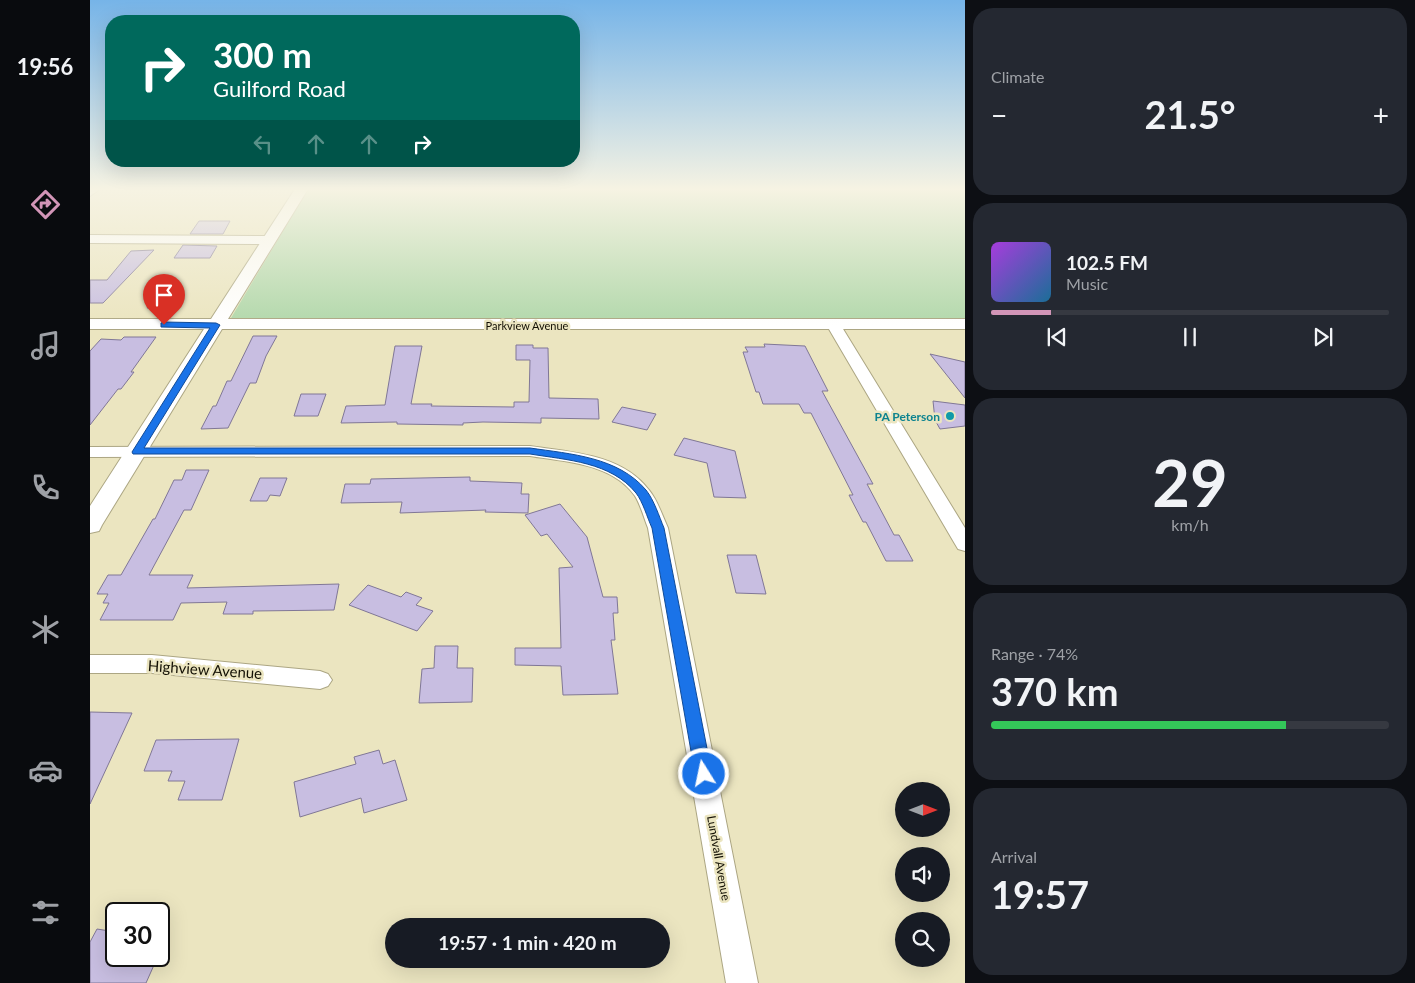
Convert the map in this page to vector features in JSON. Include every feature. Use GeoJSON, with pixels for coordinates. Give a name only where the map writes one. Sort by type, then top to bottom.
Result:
{"type":"FeatureCollection","features":[{"type":"Feature","properties":{"kind":"street"},"geometry":{"type":"LineString","coordinates":[[90,525],[272,235]]}},
{"type":"Feature","properties":{"kind":"street"},"geometry":{"type":"LineString","coordinates":[[90,239],[269,240]]}},
{"type":"Feature","properties":{"kind":"street","name":"Parkview Avenue"},"geometry":{"type":"LineString","coordinates":[[90,324],[965,324]]}},
{"type":"Feature","properties":{"kind":"street"},"geometry":{"type":"LineString","coordinates":[[833,324],[965,544]]}},
{"type":"Feature","properties":{"kind":"street","name":"Lundvall Avenue"},"geometry":{"type":"LineString","coordinates":[[90,452],[530,451],[580,458],[621,473],[642,493],[658,528],[742,983]]}},
{"type":"Feature","properties":{"kind":"street","name":"Highview Avenue"},"geometry":{"type":"LineString","coordinates":[[90,664],[152,664],[320,680]]}},
{"type":"Feature","properties":{"kind":"green space"},"geometry":{"type":"Polygon","coordinates":[[[281,235],[965,235],[965,320],[228,323],[281,235]]]}},
{"type":"Feature","properties":{"kind":"building"},"geometry":{"type":"Polygon","coordinates":[[[183,245],[217,246],[210,258],[174,258],[183,245]]]}},
{"type":"Feature","properties":{"kind":"building"},"geometry":{"type":"Polygon","coordinates":[[[154,250],[103,303],[90,303],[90,280],[107,280],[131,251],[154,250]]]}},
{"type":"Feature","properties":{"kind":"building"},"geometry":{"type":"Polygon","coordinates":[[[159,290],[182,290],[171,308],[147,308],[159,290]]]}},
{"type":"Feature","properties":{"kind":"building"},"geometry":{"type":"Polygon","coordinates":[[[253,336],[277,336],[266,356],[256,383],[250,383],[228,428],[201,429],[213,406],[216,406],[227,381],[231,381],[253,336]]]}},
{"type":"Feature","properties":{"kind":"building"},"geometry":{"type":"Polygon","coordinates":[[[124,337],[156,337],[131,372],[134,372],[90,425],[90,351],[101,339],[121,340],[124,337]]]}},
{"type":"Feature","properties":{"kind":"building"},"geometry":{"type":"Polygon","coordinates":[[[764,344],[805,346],[828,391],[822,391],[873,484],[867,484],[894,535],[899,535],[913,561],[886,561],[866,522],[863,522],[849,495],[853,495],[811,413],[804,413],[799,404],[763,404],[759,392],[756,392],[743,352],[748,352],[745,347],[765,347],[764,344]]]}},
{"type":"Feature","properties":{"kind":"building"},"geometry":{"type":"Polygon","coordinates":[[[516,345],[533,345],[533,348],[548,348],[549,398],[598,399],[599,419],[541,418],[541,423],[483,422],[463,423],[463,425],[397,424],[397,422],[341,423],[346,406],[385,405],[395,346],[422,346],[411,404],[514,407],[514,402],[529,402],[530,360],[516,360],[516,345]]]}},
{"type":"Feature","properties":{"kind":"building","name":"PA Peterson"},"geometry":{"type":"Polygon","coordinates":[[[930,354],[965,362],[965,398],[930,354]]]}},
{"type":"Feature","properties":{"kind":"building"},"geometry":{"type":"Polygon","coordinates":[[[301,394],[326,394],[318,416],[294,416],[301,394]]]}},
{"type":"Feature","properties":{"kind":"building","name":"PA Peterson"},"geometry":{"type":"Polygon","coordinates":[[[933,401],[965,405],[965,426],[940,429],[935,420],[933,401]]]}},
{"type":"Feature","properties":{"kind":"building"},"geometry":{"type":"Polygon","coordinates":[[[622,407],[656,414],[647,430],[612,422],[622,407]]]}},
{"type":"Feature","properties":{"kind":"building"},"geometry":{"type":"Polygon","coordinates":[[[684,438],[735,451],[746,498],[714,497],[707,463],[674,455],[684,438]]]}},
{"type":"Feature","properties":{"kind":"building"},"geometry":{"type":"Polygon","coordinates":[[[186,470],[209,470],[191,510],[184,510],[149,575],[193,575],[187,588],[339,584],[334,610],[253,611],[253,614],[223,614],[227,602],[181,603],[173,620],[100,620],[109,603],[103,603],[108,594],[97,594],[108,575],[121,575],[153,519],[155,519],[174,480],[182,480],[186,470]]]}},
{"type":"Feature","properties":{"kind":"building"},"geometry":{"type":"Polygon","coordinates":[[[470,477],[470,481],[522,483],[521,494],[529,494],[528,513],[485,512],[486,510],[400,513],[402,502],[341,503],[345,484],[370,484],[371,479],[470,477]]]}},
{"type":"Feature","properties":{"kind":"building"},"geometry":{"type":"Polygon","coordinates":[[[260,478],[287,478],[280,496],[270,495],[267,501],[250,501],[260,478]]]}},
{"type":"Feature","properties":{"kind":"building"},"geometry":{"type":"Polygon","coordinates":[[[560,504],[587,537],[603,597],[617,597],[618,613],[613,613],[615,640],[611,640],[618,694],[563,695],[561,666],[515,665],[515,648],[561,648],[559,568],[573,567],[547,534],[541,536],[525,515],[560,504]]]}},
{"type":"Feature","properties":{"kind":"building"},"geometry":{"type":"Polygon","coordinates":[[[727,555],[756,555],[766,594],[736,593],[727,555]]]}},
{"type":"Feature","properties":{"kind":"building"},"geometry":{"type":"Polygon","coordinates":[[[368,585],[401,597],[406,592],[422,598],[416,605],[433,611],[417,631],[349,605],[368,585]]]}},
{"type":"Feature","properties":{"kind":"building"},"geometry":{"type":"Polygon","coordinates":[[[435,646],[458,646],[457,668],[473,668],[472,702],[419,703],[422,669],[434,668],[435,646]]]}},
{"type":"Feature","properties":{"kind":"building"},"geometry":{"type":"Polygon","coordinates":[[[90,712],[132,713],[90,804],[90,712]]]}},
{"type":"Feature","properties":{"kind":"building"},"geometry":{"type":"Polygon","coordinates":[[[239,739],[222,800],[178,800],[185,781],[168,781],[172,771],[144,771],[156,740],[239,739]]]}},
{"type":"Feature","properties":{"kind":"building"},"geometry":{"type":"Polygon","coordinates":[[[379,750],[383,764],[395,760],[407,800],[364,813],[361,798],[300,817],[294,782],[356,764],[354,757],[379,750]]]}},
{"type":"Feature","properties":{"kind":"building"},"geometry":{"type":"Polygon","coordinates":[[[97,929],[105,930],[105,967],[153,967],[146,983],[90,983],[90,942],[97,929]]]}},
{"type":"Feature","properties":{"kind":"place","name":"PA Peterson"},"geometry":{"type":"Point","coordinates":[950,416]}},
{"type":"Feature","properties":{"kind":"route"},"geometry":{"type":"LineString","coordinates":[[164,325],[216,325],[137,452],[530,451],[580,458],[621,473],[642,493],[658,528],[704,774]]}}]}
